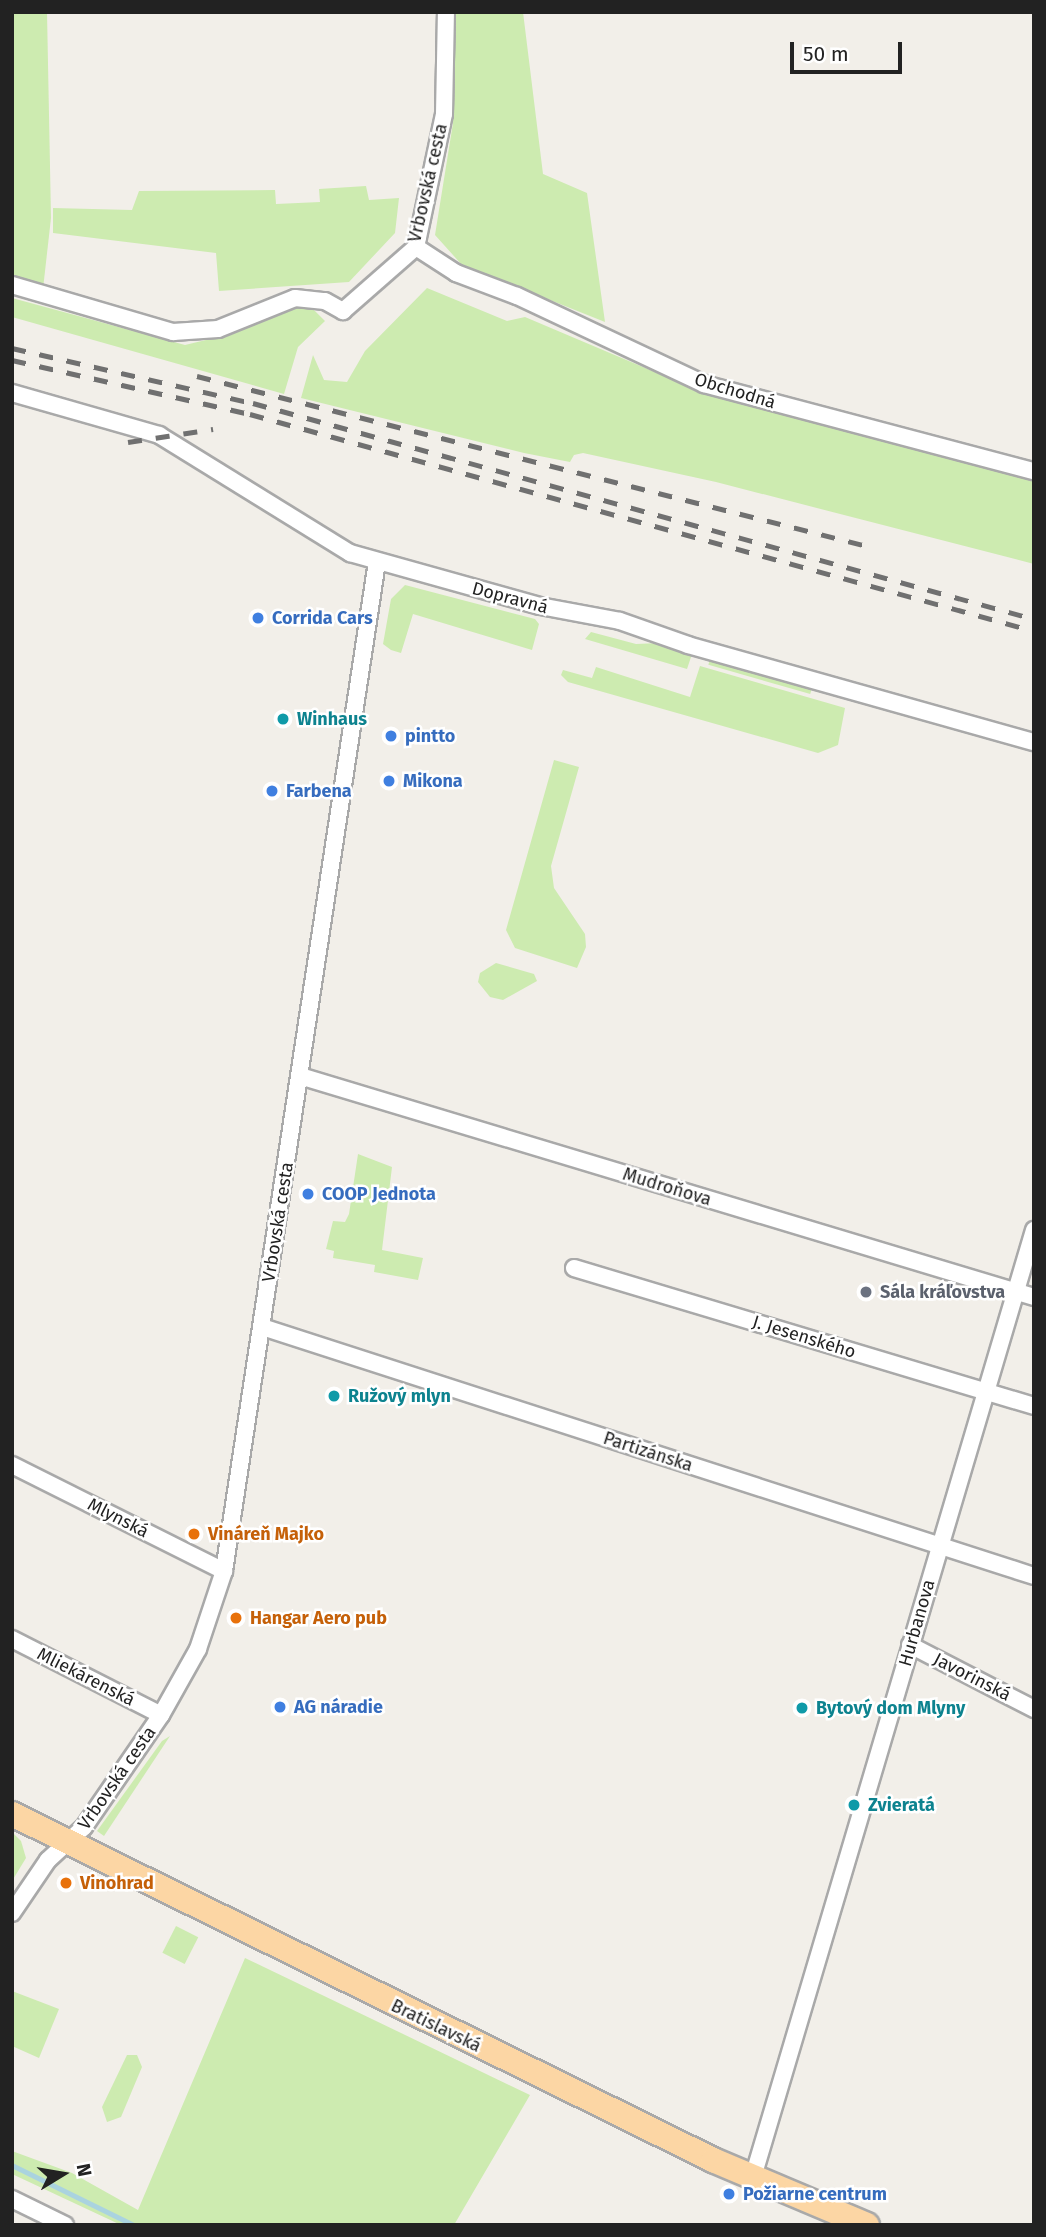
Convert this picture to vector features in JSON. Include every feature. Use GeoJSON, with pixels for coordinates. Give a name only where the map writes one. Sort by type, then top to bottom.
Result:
{"type":"FeatureCollection","features":[{"type":"Feature","properties":{"kind":"main road","name":"Bratislavská"},"geometry":{"type":"LineString","coordinates":[[12,1814],[207,1914],[753,2177],[867,2225]]}},
{"type":"Feature","properties":{"kind":"street","name":"Vrbovská cesta"},"geometry":{"type":"LineString","coordinates":[[12,285],[173,332],[218,329],[295,298],[325,301],[343,311],[416,247],[444,114],[446,12]]}},
{"type":"Feature","properties":{"kind":"street","name":"Obchodná"},"geometry":{"type":"LineString","coordinates":[[416,247],[456,272],[704,384],[1034,471]]}},
{"type":"Feature","properties":{"kind":"street","name":"Dopravná"},"geometry":{"type":"LineString","coordinates":[[12,393],[159,435],[323,539],[377,562],[540,606],[620,621],[699,648],[1034,742]]}},
{"type":"Feature","properties":{"kind":"street","name":"Vrbovská cesta"},"geometry":{"type":"LineString","coordinates":[[12,1913],[48,1860],[84,1827],[161,1715],[198,1649],[224,1572],[377,562]]}},
{"type":"Feature","properties":{"kind":"street","name":"Mudroňova"},"geometry":{"type":"LineString","coordinates":[[300,1076],[1034,1297]]}},
{"type":"Feature","properties":{"kind":"street","name":"Hurbanova"},"geometry":{"type":"LineString","coordinates":[[753,2177],[1034,1230]]}},
{"type":"Feature","properties":{"kind":"street","name":"J. Jesenského"},"geometry":{"type":"LineString","coordinates":[[574,1268],[1034,1406]]}},
{"type":"Feature","properties":{"kind":"street","name":"Partizánska"},"geometry":{"type":"LineString","coordinates":[[262,1327],[1034,1576]]}},
{"type":"Feature","properties":{"kind":"street","name":"Mlynská"},"geometry":{"type":"LineString","coordinates":[[12,1465],[224,1572]]}},
{"type":"Feature","properties":{"kind":"street","name":"Mliekárenská"},"geometry":{"type":"LineString","coordinates":[[12,1639],[161,1715]]}},
{"type":"Feature","properties":{"kind":"street","name":"Javorinská"},"geometry":{"type":"LineString","coordinates":[[910,1645],[1034,1709]]}},
{"type":"Feature","properties":{"kind":"street"},"geometry":{"type":"LineString","coordinates":[[12,2199],[65,2225]]}},
{"type":"Feature","properties":{"kind":"green space"},"geometry":{"type":"Polygon","coordinates":[[[12,12],[47,12],[51,218],[43,289],[12,280],[12,12]]]}},
{"type":"Feature","properties":{"kind":"green space"},"geometry":{"type":"Polygon","coordinates":[[[455,12],[523,12],[543,174],[587,193],[605,322],[462,265],[435,235],[453,123],[455,12]]]}},
{"type":"Feature","properties":{"kind":"green space"},"geometry":{"type":"Polygon","coordinates":[[[366,186],[369,200],[399,198],[395,233],[349,282],[219,291],[216,253],[53,233],[53,208],[132,210],[139,191],[275,190],[276,204],[320,202],[319,189],[366,186]]]}},
{"type":"Feature","properties":{"kind":"green space"},"geometry":{"type":"Polygon","coordinates":[[[427,288],[507,321],[525,317],[709,395],[1034,481],[1034,564],[716,482],[583,453],[574,455],[570,462],[524,453],[301,398],[313,355],[324,380],[347,382],[365,351],[427,288]]]}},
{"type":"Feature","properties":{"kind":"green space"},"geometry":{"type":"Polygon","coordinates":[[[12,298],[185,345],[235,333],[289,308],[312,308],[325,321],[298,347],[284,394],[12,317],[12,298]]]}},
{"type":"Feature","properties":{"kind":"green space"},"geometry":{"type":"Polygon","coordinates":[[[405,585],[535,619],[539,624],[532,650],[413,614],[401,653],[391,650],[383,644],[391,599],[405,585]]]}},
{"type":"Feature","properties":{"kind":"green space"},"geometry":{"type":"Polygon","coordinates":[[[591,632],[636,644],[659,643],[692,654],[687,669],[585,639],[591,632]]]}},
{"type":"Feature","properties":{"kind":"green space"},"geometry":{"type":"Polygon","coordinates":[[[710,659],[812,688],[810,694],[708,665],[710,659]]]}},
{"type":"Feature","properties":{"kind":"green space"},"geometry":{"type":"Polygon","coordinates":[[[700,666],[845,708],[838,745],[818,753],[568,682],[561,675],[563,670],[592,678],[596,667],[690,697],[700,666]]]}},
{"type":"Feature","properties":{"kind":"green space"},"geometry":{"type":"Polygon","coordinates":[[[554,760],[579,767],[551,866],[554,888],[585,934],[586,947],[577,968],[515,948],[506,930],[554,760]]]}},
{"type":"Feature","properties":{"kind":"green space"},"geometry":{"type":"Polygon","coordinates":[[[496,963],[534,974],[537,981],[503,1000],[490,997],[478,982],[480,973],[496,963]]]}},
{"type":"Feature","properties":{"kind":"green space"},"geometry":{"type":"Polygon","coordinates":[[[358,1154],[392,1167],[382,1250],[423,1258],[418,1280],[374,1272],[375,1265],[333,1258],[334,1251],[326,1249],[333,1221],[345,1222],[349,1214],[358,1154]]]}},
{"type":"Feature","properties":{"kind":"green space"},"geometry":{"type":"Polygon","coordinates":[[[170,1736],[104,1836],[97,1831],[162,1741],[170,1736]]]}},
{"type":"Feature","properties":{"kind":"green space"},"geometry":{"type":"Polygon","coordinates":[[[12,1832],[21,1841],[26,1858],[12,1881],[12,1832]]]}},
{"type":"Feature","properties":{"kind":"green space"},"geometry":{"type":"Polygon","coordinates":[[[176,1926],[198,1937],[185,1964],[162,1953],[176,1926]]]}},
{"type":"Feature","properties":{"kind":"green space"},"geometry":{"type":"Polygon","coordinates":[[[245,1958],[530,2095],[454,2225],[121,2225],[12,2174],[12,2151],[72,2173],[138,2210],[245,1958]]]}},
{"type":"Feature","properties":{"kind":"green space"},"geometry":{"type":"Polygon","coordinates":[[[12,1991],[59,2009],[39,2058],[12,2046],[12,1991]]]}},
{"type":"Feature","properties":{"kind":"green space"},"geometry":{"type":"Polygon","coordinates":[[[127,2055],[137,2055],[142,2067],[121,2117],[107,2122],[102,2107],[127,2055]]]}},
{"type":"Feature","properties":{"kind":"waterway"},"geometry":{"type":"LineString","coordinates":[[12,2165],[134,2225]]}},
{"type":"Feature","properties":{"kind":"railway"},"geometry":{"type":"LineString","coordinates":[[12,348],[253,403],[1034,619]]}},
{"type":"Feature","properties":{"kind":"railway"},"geometry":{"type":"LineString","coordinates":[[12,360],[250,414],[1034,631]]}},
{"type":"Feature","properties":{"kind":"railway"},"geometry":{"type":"LineString","coordinates":[[197,376],[875,548]]}},
{"type":"Feature","properties":{"kind":"railway"},"geometry":{"type":"LineString","coordinates":[[128,442],[213,429]]}},
{"type":"Feature","properties":{"kind":"place","name":"Corrida Cars"},"geometry":{"type":"Point","coordinates":[258,618]}},
{"type":"Feature","properties":{"kind":"place","name":"Winhaus"},"geometry":{"type":"Point","coordinates":[283,719]}},
{"type":"Feature","properties":{"kind":"place","name":"pintto"},"geometry":{"type":"Point","coordinates":[391,736]}},
{"type":"Feature","properties":{"kind":"place","name":"Mikona"},"geometry":{"type":"Point","coordinates":[389,781]}},
{"type":"Feature","properties":{"kind":"place","name":"Farbena"},"geometry":{"type":"Point","coordinates":[272,791]}},
{"type":"Feature","properties":{"kind":"place","name":"COOP Jednota"},"geometry":{"type":"Point","coordinates":[308,1194]}},
{"type":"Feature","properties":{"kind":"place","name":"Sála kráľovstva"},"geometry":{"type":"Point","coordinates":[866,1292]}},
{"type":"Feature","properties":{"kind":"place","name":"Ružový mlyn"},"geometry":{"type":"Point","coordinates":[334,1396]}},
{"type":"Feature","properties":{"kind":"place","name":"Vináreň Majko"},"geometry":{"type":"Point","coordinates":[194,1534]}},
{"type":"Feature","properties":{"kind":"place","name":"Hangar Aero pub"},"geometry":{"type":"Point","coordinates":[236,1618]}},
{"type":"Feature","properties":{"kind":"place","name":"AG náradie"},"geometry":{"type":"Point","coordinates":[280,1707]}},
{"type":"Feature","properties":{"kind":"place","name":"Bytový dom Mlyny"},"geometry":{"type":"Point","coordinates":[802,1708]}},
{"type":"Feature","properties":{"kind":"place","name":"Zvieratá"},"geometry":{"type":"Point","coordinates":[854,1805]}},
{"type":"Feature","properties":{"kind":"place","name":"Vinohrad"},"geometry":{"type":"Point","coordinates":[66,1883]}},
{"type":"Feature","properties":{"kind":"place","name":"Požiarne centrum"},"geometry":{"type":"Point","coordinates":[729,2194]}}]}
